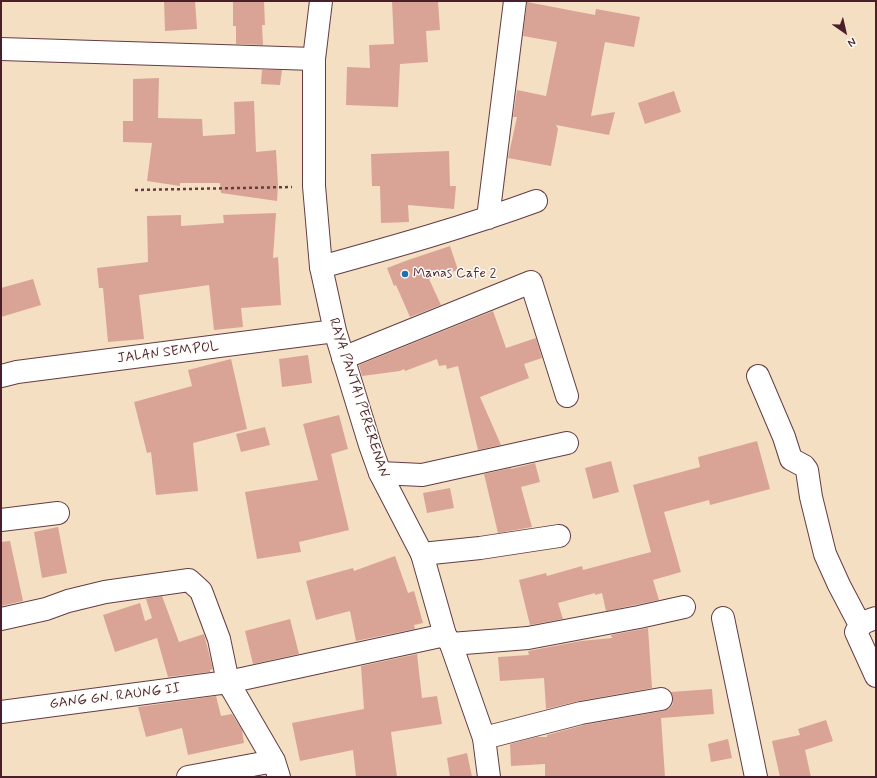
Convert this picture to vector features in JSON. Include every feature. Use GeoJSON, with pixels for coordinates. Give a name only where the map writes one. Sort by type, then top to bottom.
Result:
{"type":"FeatureCollection","features":[{"type":"Feature","properties":{"kind":"street","name":"RAYA PANTAI PERERENAN"},"geometry":{"type":"LineString","coordinates":[[321,1],[314,59],[314,186],[321,267],[335,331],[380,473],[422,554],[448,640],[484,738],[490,777]]}},
{"type":"Feature","properties":{"kind":"street"},"geometry":{"type":"LineString","coordinates":[[488,218],[515,1]]}},
{"type":"Feature","properties":{"kind":"street"},"geometry":{"type":"LineString","coordinates":[[1,49],[314,59]]}},
{"type":"Feature","properties":{"kind":"street"},"geometry":{"type":"LineString","coordinates":[[321,267],[488,218],[536,201]]}},
{"type":"Feature","properties":{"kind":"street"},"geometry":{"type":"LineString","coordinates":[[343,358],[531,282],[567,396]]}},
{"type":"Feature","properties":{"kind":"street","name":"JALAN SEMPOL"},"geometry":{"type":"LineString","coordinates":[[1,376],[17,372],[335,331]]}},
{"type":"Feature","properties":{"kind":"street"},"geometry":{"type":"LineString","coordinates":[[758,376],[784,437],[791,459],[804,466],[807,470],[811,497],[824,554],[839,586],[868,622],[856,632],[876,676]]}},
{"type":"Feature","properties":{"kind":"street"},"geometry":{"type":"LineString","coordinates":[[380,473],[422,475],[567,443]]}},
{"type":"Feature","properties":{"kind":"street"},"geometry":{"type":"LineString","coordinates":[[1,520],[58,513]]}},
{"type":"Feature","properties":{"kind":"street"},"geometry":{"type":"LineString","coordinates":[[422,554],[480,548],[559,536]]}},
{"type":"Feature","properties":{"kind":"street"},"geometry":{"type":"LineString","coordinates":[[1,619],[46,609],[68,601],[105,592],[189,580],[201,591],[219,639],[228,682],[276,769],[188,777]]}},
{"type":"Feature","properties":{"kind":"street","name":"GANG GN. RAUNG II"},"geometry":{"type":"LineString","coordinates":[[1,712],[228,682],[448,640],[528,638],[640,617],[684,607]]}},
{"type":"Feature","properties":{"kind":"street"},"geometry":{"type":"LineString","coordinates":[[723,618],[756,777]]}},
{"type":"Feature","properties":{"kind":"street"},"geometry":{"type":"LineString","coordinates":[[484,738],[581,713],[661,699]]}},
{"type":"Feature","properties":{"kind":"path"},"geometry":{"type":"LineString","coordinates":[[135,190],[314,186]]}},
{"type":"Feature","properties":{"kind":"building"},"geometry":{"type":"Polygon","coordinates":[[[164,1],[195,1],[197,29],[165,31],[164,1]]]}},
{"type":"Feature","properties":{"kind":"building"},"geometry":{"type":"Polygon","coordinates":[[[264,1],[265,25],[262,25],[263,45],[236,44],[236,26],[233,26],[233,2],[264,1]]]}},
{"type":"Feature","properties":{"kind":"building"},"geometry":{"type":"Polygon","coordinates":[[[392,1],[438,1],[440,30],[426,31],[428,62],[400,64],[398,107],[346,105],[347,67],[370,68],[369,45],[394,44],[392,1]]]}},
{"type":"Feature","properties":{"kind":"building"},"geometry":{"type":"Polygon","coordinates":[[[527,2],[595,15],[596,9],[640,17],[634,47],[605,42],[591,116],[615,112],[609,135],[556,125],[558,129],[551,166],[508,158],[517,117],[513,117],[517,90],[546,96],[557,42],[523,36],[527,2]]]}},
{"type":"Feature","properties":{"kind":"building"},"geometry":{"type":"Polygon","coordinates":[[[262,70],[282,70],[280,85],[261,84],[262,70]]]}},
{"type":"Feature","properties":{"kind":"building"},"geometry":{"type":"Polygon","coordinates":[[[159,78],[158,118],[202,119],[203,136],[235,134],[234,102],[254,101],[256,152],[276,150],[278,185],[277,201],[221,193],[220,183],[180,183],[180,186],[147,181],[152,143],[123,142],[123,121],[133,121],[133,79],[159,78]]]}},
{"type":"Feature","properties":{"kind":"building"},"geometry":{"type":"Polygon","coordinates":[[[674,91],[681,112],[645,124],[638,103],[674,91]]]}},
{"type":"Feature","properties":{"kind":"building"},"geometry":{"type":"Polygon","coordinates":[[[449,151],[450,186],[456,186],[454,209],[408,205],[409,222],[381,223],[380,186],[372,186],[371,154],[449,151]]]}},
{"type":"Feature","properties":{"kind":"building"},"geometry":{"type":"Polygon","coordinates":[[[276,213],[273,258],[278,257],[281,305],[241,308],[243,327],[214,330],[209,285],[139,295],[144,339],[108,342],[103,288],[99,288],[97,268],[148,262],[147,216],[181,215],[181,226],[224,223],[223,215],[276,213]]]}},
{"type":"Feature","properties":{"kind":"building"},"geometry":{"type":"Polygon","coordinates":[[[450,246],[458,270],[429,279],[441,305],[410,317],[396,285],[394,286],[387,268],[450,246]]]}},
{"type":"Feature","properties":{"kind":"building"},"geometry":{"type":"Polygon","coordinates":[[[33,279],[41,305],[1,317],[1,288],[33,279]]]}},
{"type":"Feature","properties":{"kind":"building"},"geometry":{"type":"Polygon","coordinates":[[[493,311],[506,348],[536,338],[542,358],[524,364],[529,378],[480,397],[501,445],[478,450],[458,366],[447,369],[446,365],[439,366],[437,359],[405,371],[404,369],[400,371],[362,376],[359,365],[493,311]]]}},
{"type":"Feature","properties":{"kind":"building"},"geometry":{"type":"Polygon","coordinates":[[[308,355],[312,383],[282,387],[279,359],[308,355]]]}},
{"type":"Feature","properties":{"kind":"building"},"geometry":{"type":"Polygon","coordinates":[[[231,359],[247,429],[193,443],[198,491],[156,495],[151,452],[147,453],[134,402],[192,386],[188,370],[231,359]]]}},
{"type":"Feature","properties":{"kind":"building"},"geometry":{"type":"Polygon","coordinates":[[[339,415],[348,449],[331,454],[349,530],[299,542],[301,552],[257,559],[245,492],[318,480],[303,424],[339,415]]]}},
{"type":"Feature","properties":{"kind":"building"},"geometry":{"type":"Polygon","coordinates":[[[265,427],[270,445],[241,452],[236,434],[265,427]]]}},
{"type":"Feature","properties":{"kind":"building"},"geometry":{"type":"Polygon","coordinates":[[[757,441],[770,489],[710,505],[709,500],[664,512],[681,572],[653,580],[659,600],[606,611],[602,593],[595,595],[595,593],[558,603],[563,619],[530,625],[519,580],[546,573],[547,576],[582,566],[583,570],[651,552],[633,485],[700,467],[698,457],[757,441]]]}},
{"type":"Feature","properties":{"kind":"building"},"geometry":{"type":"Polygon","coordinates":[[[611,461],[619,492],[593,499],[585,468],[611,461]]]}},
{"type":"Feature","properties":{"kind":"building"},"geometry":{"type":"Polygon","coordinates":[[[535,463],[540,482],[521,487],[532,527],[498,533],[484,474],[535,463]]]}},
{"type":"Feature","properties":{"kind":"building"},"geometry":{"type":"Polygon","coordinates":[[[450,488],[454,508],[427,513],[423,493],[450,488]]]}},
{"type":"Feature","properties":{"kind":"building"},"geometry":{"type":"Polygon","coordinates":[[[58,527],[67,573],[42,578],[34,532],[58,527]]]}},
{"type":"Feature","properties":{"kind":"building"},"geometry":{"type":"Polygon","coordinates":[[[10,541],[23,601],[1,606],[1,542],[10,541]]]}},
{"type":"Feature","properties":{"kind":"building"},"geometry":{"type":"Polygon","coordinates":[[[395,556],[408,593],[414,591],[423,623],[414,625],[415,629],[356,641],[350,611],[316,620],[306,581],[353,568],[354,571],[395,556]]]}},
{"type":"Feature","properties":{"kind":"building"},"geometry":{"type":"Polygon","coordinates":[[[162,596],[179,642],[204,634],[213,669],[210,670],[210,672],[168,677],[157,638],[115,652],[103,615],[140,603],[145,621],[152,618],[146,599],[162,596]]]}},
{"type":"Feature","properties":{"kind":"building"},"geometry":{"type":"Polygon","coordinates":[[[290,619],[299,654],[253,664],[245,631],[290,619]]]}},
{"type":"Feature","properties":{"kind":"building"},"geometry":{"type":"Polygon","coordinates":[[[648,628],[652,688],[579,701],[546,709],[544,678],[500,681],[498,657],[529,655],[528,651],[581,641],[612,638],[611,635],[648,628]]]}},
{"type":"Feature","properties":{"kind":"building"},"geometry":{"type":"Polygon","coordinates":[[[417,654],[422,698],[437,696],[442,724],[391,732],[397,777],[356,777],[353,750],[300,761],[292,723],[364,709],[361,666],[417,654]]]}},
{"type":"Feature","properties":{"kind":"building"},"geometry":{"type":"Polygon","coordinates":[[[712,689],[714,714],[661,718],[665,777],[545,777],[545,764],[511,766],[510,744],[537,737],[547,737],[547,735],[584,725],[663,711],[669,709],[673,704],[671,692],[712,689]]]}},
{"type":"Feature","properties":{"kind":"building"},"geometry":{"type":"Polygon","coordinates":[[[216,696],[221,716],[232,714],[242,730],[244,743],[188,755],[182,728],[146,737],[138,707],[216,696]]]}},
{"type":"Feature","properties":{"kind":"building"},"geometry":{"type":"Polygon","coordinates":[[[826,720],[833,741],[805,750],[811,777],[780,777],[772,741],[800,735],[798,729],[826,720]]]}},
{"type":"Feature","properties":{"kind":"building"},"geometry":{"type":"Polygon","coordinates":[[[728,739],[732,758],[711,762],[708,744],[728,739]]]}},
{"type":"Feature","properties":{"kind":"building"},"geometry":{"type":"Polygon","coordinates":[[[467,753],[472,777],[450,777],[447,758],[467,753]]]}},
{"type":"Feature","properties":{"kind":"place","name":"Manas Cafe 2"},"geometry":{"type":"Point","coordinates":[405,274]}}]}
